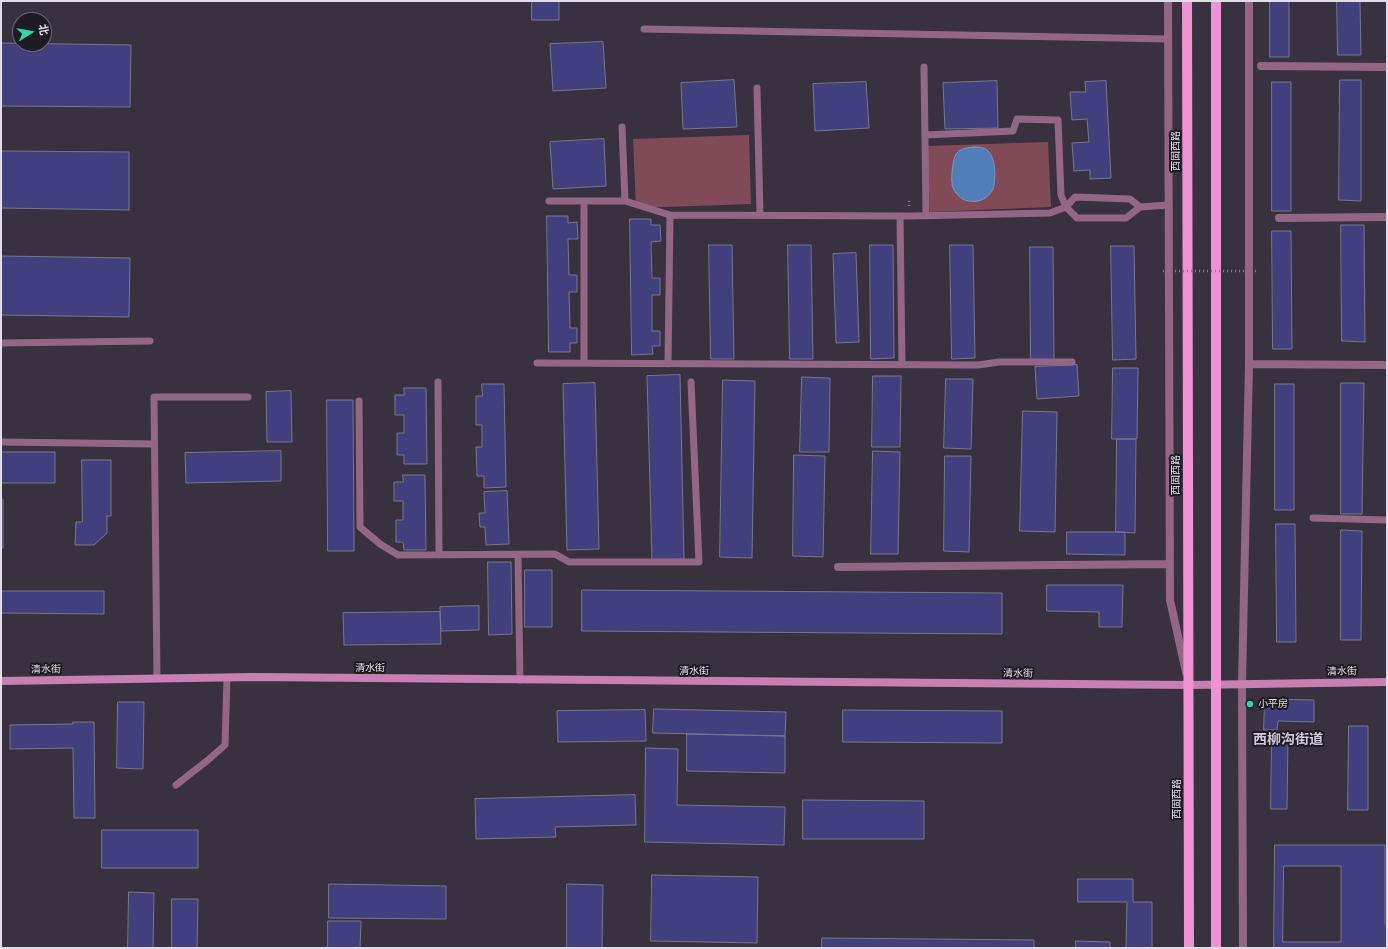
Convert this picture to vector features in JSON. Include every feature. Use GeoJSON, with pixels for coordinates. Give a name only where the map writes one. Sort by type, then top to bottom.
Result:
{"type":"FeatureCollection","features":[{"type":"Feature","properties":{"kind":"main road","name":"西固西路"},"geometry":{"type":"LineString","coordinates":[[1187,1],[1189,948]]}},
{"type":"Feature","properties":{"kind":"main road"},"geometry":{"type":"LineString","coordinates":[[1216,1],[1216,948]]}},
{"type":"Feature","properties":{"kind":"street"},"geometry":{"type":"LineString","coordinates":[[1168,1],[1170,600],[1188,685]]}},
{"type":"Feature","properties":{"kind":"street"},"geometry":{"type":"LineString","coordinates":[[1243,948],[1242,684],[1250,364],[1250,1]]}},
{"type":"Feature","properties":{"kind":"street"},"geometry":{"type":"LineString","coordinates":[[1261,66],[1387,67]]}},
{"type":"Feature","properties":{"kind":"street"},"geometry":{"type":"LineString","coordinates":[[1279,218],[1387,217]]}},
{"type":"Feature","properties":{"kind":"street"},"geometry":{"type":"LineString","coordinates":[[1250,364],[1387,365]]}},
{"type":"Feature","properties":{"kind":"street"},"geometry":{"type":"LineString","coordinates":[[838,567],[1170,564]]}},
{"type":"Feature","properties":{"kind":"street","name":"清水街"},"geometry":{"type":"LineString","coordinates":[[1,681],[227,678],[1188,685],[1387,682]]}},
{"type":"Feature","properties":{"kind":"lane"},"geometry":{"type":"LineString","coordinates":[[644,29],[1168,39]]}},
{"type":"Feature","properties":{"kind":"lane"},"geometry":{"type":"LineString","coordinates":[[924,67],[926,216]]}},
{"type":"Feature","properties":{"kind":"lane"},"geometry":{"type":"LineString","coordinates":[[757,88],[760,215]]}},
{"type":"Feature","properties":{"kind":"lane"},"geometry":{"type":"LineString","coordinates":[[925,135],[1013,131],[1017,119],[1058,120],[1061,195],[1066,207],[1076,218],[1126,218],[1140,207],[1168,206]]}},
{"type":"Feature","properties":{"kind":"lane"},"geometry":{"type":"LineString","coordinates":[[622,127],[625,201]]}},
{"type":"Feature","properties":{"kind":"lane"},"geometry":{"type":"LineString","coordinates":[[550,201],[625,201],[670,215],[926,216],[1050,213],[1066,207],[1074,197],[1130,198],[1140,207]]}},
{"type":"Feature","properties":{"kind":"lane"},"geometry":{"type":"LineString","coordinates":[[584,201],[584,363]]}},
{"type":"Feature","properties":{"kind":"lane"},"geometry":{"type":"LineString","coordinates":[[668,364],[670,215]]}},
{"type":"Feature","properties":{"kind":"lane"},"geometry":{"type":"LineString","coordinates":[[900,216],[902,364]]}},
{"type":"Feature","properties":{"kind":"lane"},"geometry":{"type":"LineString","coordinates":[[1,342],[150,341]]}},
{"type":"Feature","properties":{"kind":"lane"},"geometry":{"type":"LineString","coordinates":[[537,363],[978,364],[999,362],[1072,362]]}},
{"type":"Feature","properties":{"kind":"lane"},"geometry":{"type":"LineString","coordinates":[[438,382],[439,555]]}},
{"type":"Feature","properties":{"kind":"lane"},"geometry":{"type":"LineString","coordinates":[[359,401],[360,527],[380,544],[398,555],[556,554],[570,562],[699,562],[692,382]]}},
{"type":"Feature","properties":{"kind":"lane"},"geometry":{"type":"LineString","coordinates":[[157,678],[154,397],[248,397]]}},
{"type":"Feature","properties":{"kind":"lane"},"geometry":{"type":"LineString","coordinates":[[1,442],[154,444]]}},
{"type":"Feature","properties":{"kind":"lane"},"geometry":{"type":"LineString","coordinates":[[1313,518],[1387,520]]}},
{"type":"Feature","properties":{"kind":"lane"},"geometry":{"type":"LineString","coordinates":[[518,555],[520,680]]}},
{"type":"Feature","properties":{"kind":"lane"},"geometry":{"type":"LineString","coordinates":[[176,785],[225,746],[227,678]]}},
{"type":"Feature","properties":{"kind":"path"},"geometry":{"type":"LineString","coordinates":[[1163,271],[1258,271]]}},
{"type":"Feature","properties":{"kind":"shaded area"},"geometry":{"type":"Polygon","coordinates":[[[749,135],[751,204],[636,208],[633,139],[749,135]]]}},
{"type":"Feature","properties":{"kind":"shaded area"},"geometry":{"type":"Polygon","coordinates":[[[1048,142],[1051,207],[930,212],[927,146],[1048,142]]]}},
{"type":"Feature","properties":{"kind":"water"},"geometry":{"type":"Polygon","coordinates":[[[974,147],[985,149],[991,154],[995,169],[995,180],[990,194],[981,200],[971,201],[961,198],[955,192],[952,186],[952,176],[953,163],[957,153],[963,149],[974,147]]]}},
{"type":"Feature","properties":{"kind":"building"},"geometry":{"type":"Polygon","coordinates":[[[532,1],[559,1],[559,20],[532,20],[532,1]]]}},
{"type":"Feature","properties":{"kind":"building"},"geometry":{"type":"Polygon","coordinates":[[[1270,1],[1289,1],[1289,57],[1270,57],[1270,1]]]}},
{"type":"Feature","properties":{"kind":"building"},"geometry":{"type":"Polygon","coordinates":[[[1337,1],[1360,1],[1361,55],[1338,55],[1337,1]]]}},
{"type":"Feature","properties":{"kind":"building"},"geometry":{"type":"Polygon","coordinates":[[[603,42],[606,88],[553,91],[550,44],[603,42]]]}},
{"type":"Feature","properties":{"kind":"building"},"geometry":{"type":"Polygon","coordinates":[[[1,43],[12,43],[12,52],[52,52],[52,44],[131,45],[130,107],[1,106],[1,43]]]}},
{"type":"Feature","properties":{"kind":"building"},"geometry":{"type":"Polygon","coordinates":[[[734,80],[737,127],[683,129],[681,83],[734,80]]]}},
{"type":"Feature","properties":{"kind":"building"},"geometry":{"type":"Polygon","coordinates":[[[1340,80],[1361,80],[1361,201],[1339,200],[1340,80]]]}},
{"type":"Feature","properties":{"kind":"building"},"geometry":{"type":"Polygon","coordinates":[[[997,81],[998,128],[945,129],[943,83],[997,81]]]}},
{"type":"Feature","properties":{"kind":"building"},"geometry":{"type":"Polygon","coordinates":[[[1106,81],[1111,178],[1090,179],[1090,170],[1074,171],[1072,143],[1089,142],[1087,119],[1072,120],[1070,92],[1086,92],[1085,82],[1106,81]]]}},
{"type":"Feature","properties":{"kind":"building"},"geometry":{"type":"Polygon","coordinates":[[[866,82],[869,128],[815,131],[813,84],[866,82]]]}},
{"type":"Feature","properties":{"kind":"building"},"geometry":{"type":"Polygon","coordinates":[[[1272,82],[1291,82],[1291,211],[1272,211],[1272,82]]]}},
{"type":"Feature","properties":{"kind":"building"},"geometry":{"type":"Polygon","coordinates":[[[604,139],[606,186],[553,189],[550,142],[604,139]]]}},
{"type":"Feature","properties":{"kind":"building"},"geometry":{"type":"Polygon","coordinates":[[[1,151],[129,152],[129,210],[1,208],[1,151]]]}},
{"type":"Feature","properties":{"kind":"building"},"geometry":{"type":"Polygon","coordinates":[[[547,216],[568,216],[568,223],[577,222],[578,239],[568,239],[569,275],[577,275],[577,292],[569,292],[570,328],[577,328],[577,343],[570,343],[570,352],[549,352],[547,216]]]}},
{"type":"Feature","properties":{"kind":"building"},"geometry":{"type":"Polygon","coordinates":[[[630,219],[651,219],[651,225],[660,225],[661,241],[651,242],[652,278],[660,278],[660,295],[652,295],[652,331],[660,331],[660,346],[652,346],[653,354],[632,355],[630,219]]]}},
{"type":"Feature","properties":{"kind":"building"},"geometry":{"type":"Polygon","coordinates":[[[1341,225],[1364,225],[1365,342],[1342,341],[1341,225]]]}},
{"type":"Feature","properties":{"kind":"building"},"geometry":{"type":"Polygon","coordinates":[[[1272,231],[1291,231],[1292,349],[1273,349],[1272,231]]]}},
{"type":"Feature","properties":{"kind":"building"},"geometry":{"type":"Polygon","coordinates":[[[709,245],[732,245],[734,359],[711,359],[709,245]]]}},
{"type":"Feature","properties":{"kind":"building"},"geometry":{"type":"Polygon","coordinates":[[[788,245],[811,245],[813,359],[790,359],[788,245]]]}},
{"type":"Feature","properties":{"kind":"building"},"geometry":{"type":"Polygon","coordinates":[[[870,245],[893,245],[894,358],[871,359],[870,245]]]}},
{"type":"Feature","properties":{"kind":"building"},"geometry":{"type":"Polygon","coordinates":[[[950,245],[973,245],[975,358],[952,359],[950,245]]]}},
{"type":"Feature","properties":{"kind":"building"},"geometry":{"type":"Polygon","coordinates":[[[1111,246],[1134,246],[1136,359],[1113,360],[1111,246]]]}},
{"type":"Feature","properties":{"kind":"building"},"geometry":{"type":"Polygon","coordinates":[[[1030,247],[1053,247],[1054,361],[1031,361],[1030,247]]]}},
{"type":"Feature","properties":{"kind":"building"},"geometry":{"type":"Polygon","coordinates":[[[856,253],[859,342],[836,343],[833,254],[856,253]]]}},
{"type":"Feature","properties":{"kind":"building"},"geometry":{"type":"Polygon","coordinates":[[[1,256],[130,258],[129,317],[1,315],[1,256]]]}},
{"type":"Feature","properties":{"kind":"building"},"geometry":{"type":"Polygon","coordinates":[[[1077,365],[1079,396],[1037,399],[1035,367],[1077,365]]]}},
{"type":"Feature","properties":{"kind":"building"},"geometry":{"type":"Polygon","coordinates":[[[1113,368],[1138,368],[1137,439],[1112,439],[1113,368]]]}},
{"type":"Feature","properties":{"kind":"building"},"geometry":{"type":"Polygon","coordinates":[[[680,375],[684,559],[652,560],[647,376],[680,375]]]}},
{"type":"Feature","properties":{"kind":"building"},"geometry":{"type":"Polygon","coordinates":[[[873,376],[901,376],[900,447],[872,447],[873,376]]]}},
{"type":"Feature","properties":{"kind":"building"},"geometry":{"type":"Polygon","coordinates":[[[802,377],[830,378],[829,452],[800,452],[802,377]]]}},
{"type":"Feature","properties":{"kind":"building"},"geometry":{"type":"Polygon","coordinates":[[[946,379],[973,379],[971,449],[944,448],[946,379]]]}},
{"type":"Feature","properties":{"kind":"building"},"geometry":{"type":"Polygon","coordinates":[[[723,380],[755,381],[752,558],[720,557],[723,380]]]}},
{"type":"Feature","properties":{"kind":"building"},"geometry":{"type":"Polygon","coordinates":[[[595,383],[599,549],[567,550],[563,384],[595,383]]]}},
{"type":"Feature","properties":{"kind":"building"},"geometry":{"type":"Polygon","coordinates":[[[1341,383],[1364,383],[1362,514],[1341,514],[1341,383]]]}},
{"type":"Feature","properties":{"kind":"building"},"geometry":{"type":"Polygon","coordinates":[[[482,384],[504,384],[506,487],[484,488],[484,476],[477,476],[476,447],[482,447],[482,425],[476,425],[476,396],[482,396],[482,384]]]}},
{"type":"Feature","properties":{"kind":"building"},"geometry":{"type":"Polygon","coordinates":[[[1275,384],[1294,384],[1294,510],[1275,510],[1275,384]]]}},
{"type":"Feature","properties":{"kind":"building"},"geometry":{"type":"Polygon","coordinates":[[[404,388],[426,388],[427,464],[404,464],[404,455],[397,455],[397,433],[404,433],[404,415],[395,415],[395,395],[404,395],[404,388]]]}},
{"type":"Feature","properties":{"kind":"building"},"geometry":{"type":"Polygon","coordinates":[[[291,391],[292,442],[267,442],[266,392],[291,391]]]}},
{"type":"Feature","properties":{"kind":"building"},"geometry":{"type":"Polygon","coordinates":[[[327,400],[353,400],[354,551],[328,551],[327,400]]]}},
{"type":"Feature","properties":{"kind":"building"},"geometry":{"type":"Polygon","coordinates":[[[1023,411],[1057,412],[1055,532],[1020,531],[1023,411]]]}},
{"type":"Feature","properties":{"kind":"building"},"geometry":{"type":"Polygon","coordinates":[[[1117,439],[1136,439],[1135,533],[1116,532],[1117,439]]]}},
{"type":"Feature","properties":{"kind":"building"},"geometry":{"type":"Polygon","coordinates":[[[281,451],[281,481],[186,483],[185,453],[281,451]]]}},
{"type":"Feature","properties":{"kind":"building"},"geometry":{"type":"Polygon","coordinates":[[[873,451],[900,452],[898,554],[871,554],[873,451]]]}},
{"type":"Feature","properties":{"kind":"building"},"geometry":{"type":"Polygon","coordinates":[[[1,452],[55,452],[55,483],[1,483],[1,452]]]}},
{"type":"Feature","properties":{"kind":"building"},"geometry":{"type":"Polygon","coordinates":[[[794,455],[825,456],[823,557],[793,556],[794,455]]]}},
{"type":"Feature","properties":{"kind":"building"},"geometry":{"type":"Polygon","coordinates":[[[945,456],[971,456],[969,552],[944,551],[945,456]]]}},
{"type":"Feature","properties":{"kind":"building"},"geometry":{"type":"Polygon","coordinates":[[[82,460],[111,460],[111,516],[107,516],[107,533],[94,545],[75,545],[76,522],[82,522],[82,460]]]}},
{"type":"Feature","properties":{"kind":"building"},"geometry":{"type":"Polygon","coordinates":[[[403,475],[425,475],[426,550],[404,550],[403,542],[396,542],[396,520],[403,520],[403,501],[394,501],[394,482],[403,482],[403,475]]]}},
{"type":"Feature","properties":{"kind":"building"},"geometry":{"type":"Polygon","coordinates":[[[507,491],[509,544],[486,545],[485,527],[480,527],[479,513],[485,513],[484,492],[507,491]]]}},
{"type":"Feature","properties":{"kind":"building"},"geometry":{"type":"Polygon","coordinates":[[[1,499],[3,499],[3,548],[1,548],[1,499]]]}},
{"type":"Feature","properties":{"kind":"building"},"geometry":{"type":"Polygon","coordinates":[[[1276,524],[1295,524],[1296,642],[1277,642],[1276,524]]]}},
{"type":"Feature","properties":{"kind":"building"},"geometry":{"type":"Polygon","coordinates":[[[1341,530],[1362,531],[1361,640],[1341,640],[1341,530]]]}},
{"type":"Feature","properties":{"kind":"building"},"geometry":{"type":"Polygon","coordinates":[[[1067,532],[1125,532],[1125,555],[1067,554],[1067,532]]]}},
{"type":"Feature","properties":{"kind":"building"},"geometry":{"type":"Polygon","coordinates":[[[488,562],[511,562],[512,634],[489,635],[488,562]]]}},
{"type":"Feature","properties":{"kind":"building"},"geometry":{"type":"Polygon","coordinates":[[[525,570],[552,570],[552,627],[525,627],[525,570]]]}},
{"type":"Feature","properties":{"kind":"building"},"geometry":{"type":"Polygon","coordinates":[[[1047,585],[1123,585],[1122,627],[1099,627],[1099,612],[1047,611],[1047,585]]]}},
{"type":"Feature","properties":{"kind":"building"},"geometry":{"type":"Polygon","coordinates":[[[582,590],[1002,593],[1002,634],[582,631],[582,590]]]}},
{"type":"Feature","properties":{"kind":"building"},"geometry":{"type":"Polygon","coordinates":[[[1,591],[104,591],[104,614],[1,613],[1,591]]]}},
{"type":"Feature","properties":{"kind":"building"},"geometry":{"type":"Polygon","coordinates":[[[479,606],[479,630],[441,631],[440,607],[479,606]]]}},
{"type":"Feature","properties":{"kind":"building"},"geometry":{"type":"Polygon","coordinates":[[[440,612],[441,644],[344,645],[343,613],[440,612]]]}},
{"type":"Feature","properties":{"kind":"building"},"geometry":{"type":"Polygon","coordinates":[[[1265,699],[1314,700],[1314,722],[1278,721],[1277,730],[1264,730],[1265,699]]]}},
{"type":"Feature","properties":{"kind":"building"},"geometry":{"type":"Polygon","coordinates":[[[118,702],[144,702],[143,769],[117,768],[118,702]]]}},
{"type":"Feature","properties":{"kind":"building"},"geometry":{"type":"Polygon","coordinates":[[[654,709],[786,712],[785,736],[653,733],[654,709]]]}},
{"type":"Feature","properties":{"kind":"building"},"geometry":{"type":"Polygon","coordinates":[[[645,710],[646,741],[558,742],[557,711],[645,710]]]}},
{"type":"Feature","properties":{"kind":"building"},"geometry":{"type":"Polygon","coordinates":[[[843,710],[1002,711],[1002,743],[843,742],[843,710]]]}},
{"type":"Feature","properties":{"kind":"building"},"geometry":{"type":"Polygon","coordinates":[[[73,722],[94,722],[95,818],[74,818],[73,748],[10,749],[10,725],[73,724],[73,722]]]}},
{"type":"Feature","properties":{"kind":"building"},"geometry":{"type":"Polygon","coordinates":[[[1349,726],[1368,726],[1368,810],[1348,810],[1349,726]]]}},
{"type":"Feature","properties":{"kind":"building"},"geometry":{"type":"Polygon","coordinates":[[[687,734],[785,736],[785,773],[687,771],[687,734]]]}},
{"type":"Feature","properties":{"kind":"building"},"geometry":{"type":"Polygon","coordinates":[[[1272,734],[1288,734],[1287,809],[1271,809],[1272,734]]]}},
{"type":"Feature","properties":{"kind":"building"},"geometry":{"type":"Polygon","coordinates":[[[646,748],[678,749],[677,805],[785,807],[784,845],[645,842],[646,748]]]}},
{"type":"Feature","properties":{"kind":"building"},"geometry":{"type":"Polygon","coordinates":[[[635,795],[636,825],[555,827],[556,837],[476,839],[475,799],[635,795]]]}},
{"type":"Feature","properties":{"kind":"building"},"geometry":{"type":"Polygon","coordinates":[[[803,800],[924,801],[924,839],[803,839],[803,800]]]}},
{"type":"Feature","properties":{"kind":"building"},"geometry":{"type":"Polygon","coordinates":[[[102,830],[198,830],[198,868],[102,868],[102,830]]]}},
{"type":"Feature","properties":{"kind":"building"},"geometry":{"type":"Polygon","coordinates":[[[1275,845],[1385,845],[1385,924],[1387,924],[1387,948],[1274,948],[1275,845]],[[1284,866],[1283,942],[1341,942],[1341,866],[1284,866]]]}},
{"type":"Feature","properties":{"kind":"building"},"geometry":{"type":"Polygon","coordinates":[[[652,875],[758,877],[757,943],[651,941],[652,875]]]}},
{"type":"Feature","properties":{"kind":"building"},"geometry":{"type":"Polygon","coordinates":[[[1078,879],[1133,879],[1133,902],[1152,902],[1152,948],[1126,948],[1127,902],[1078,902],[1078,879]]]}},
{"type":"Feature","properties":{"kind":"building"},"geometry":{"type":"Polygon","coordinates":[[[329,884],[446,886],[446,919],[329,918],[329,884]]]}},
{"type":"Feature","properties":{"kind":"building"},"geometry":{"type":"Polygon","coordinates":[[[567,884],[603,885],[602,948],[567,948],[567,884]]]}},
{"type":"Feature","properties":{"kind":"building"},"geometry":{"type":"Polygon","coordinates":[[[129,892],[154,893],[153,948],[128,948],[129,892]]]}},
{"type":"Feature","properties":{"kind":"building"},"geometry":{"type":"Polygon","coordinates":[[[172,899],[198,899],[197,948],[172,948],[172,899]]]}},
{"type":"Feature","properties":{"kind":"building"},"geometry":{"type":"Polygon","coordinates":[[[328,921],[361,921],[360,948],[328,948],[328,921]]]}},
{"type":"Feature","properties":{"kind":"building"},"geometry":{"type":"Polygon","coordinates":[[[822,938],[1034,940],[1034,948],[822,948],[822,938]]]}},
{"type":"Feature","properties":{"kind":"building"},"geometry":{"type":"Polygon","coordinates":[[[1076,941],[1110,942],[1110,948],[1076,948],[1076,941]]]}},
{"type":"Feature","properties":{"kind":"place","name":"小平房"},"geometry":{"type":"Point","coordinates":[1250,704]}},
{"type":"Feature","properties":{"kind":"district","name":"西柳沟街道"},"geometry":{"type":"Point","coordinates":[1288,740]}}]}
